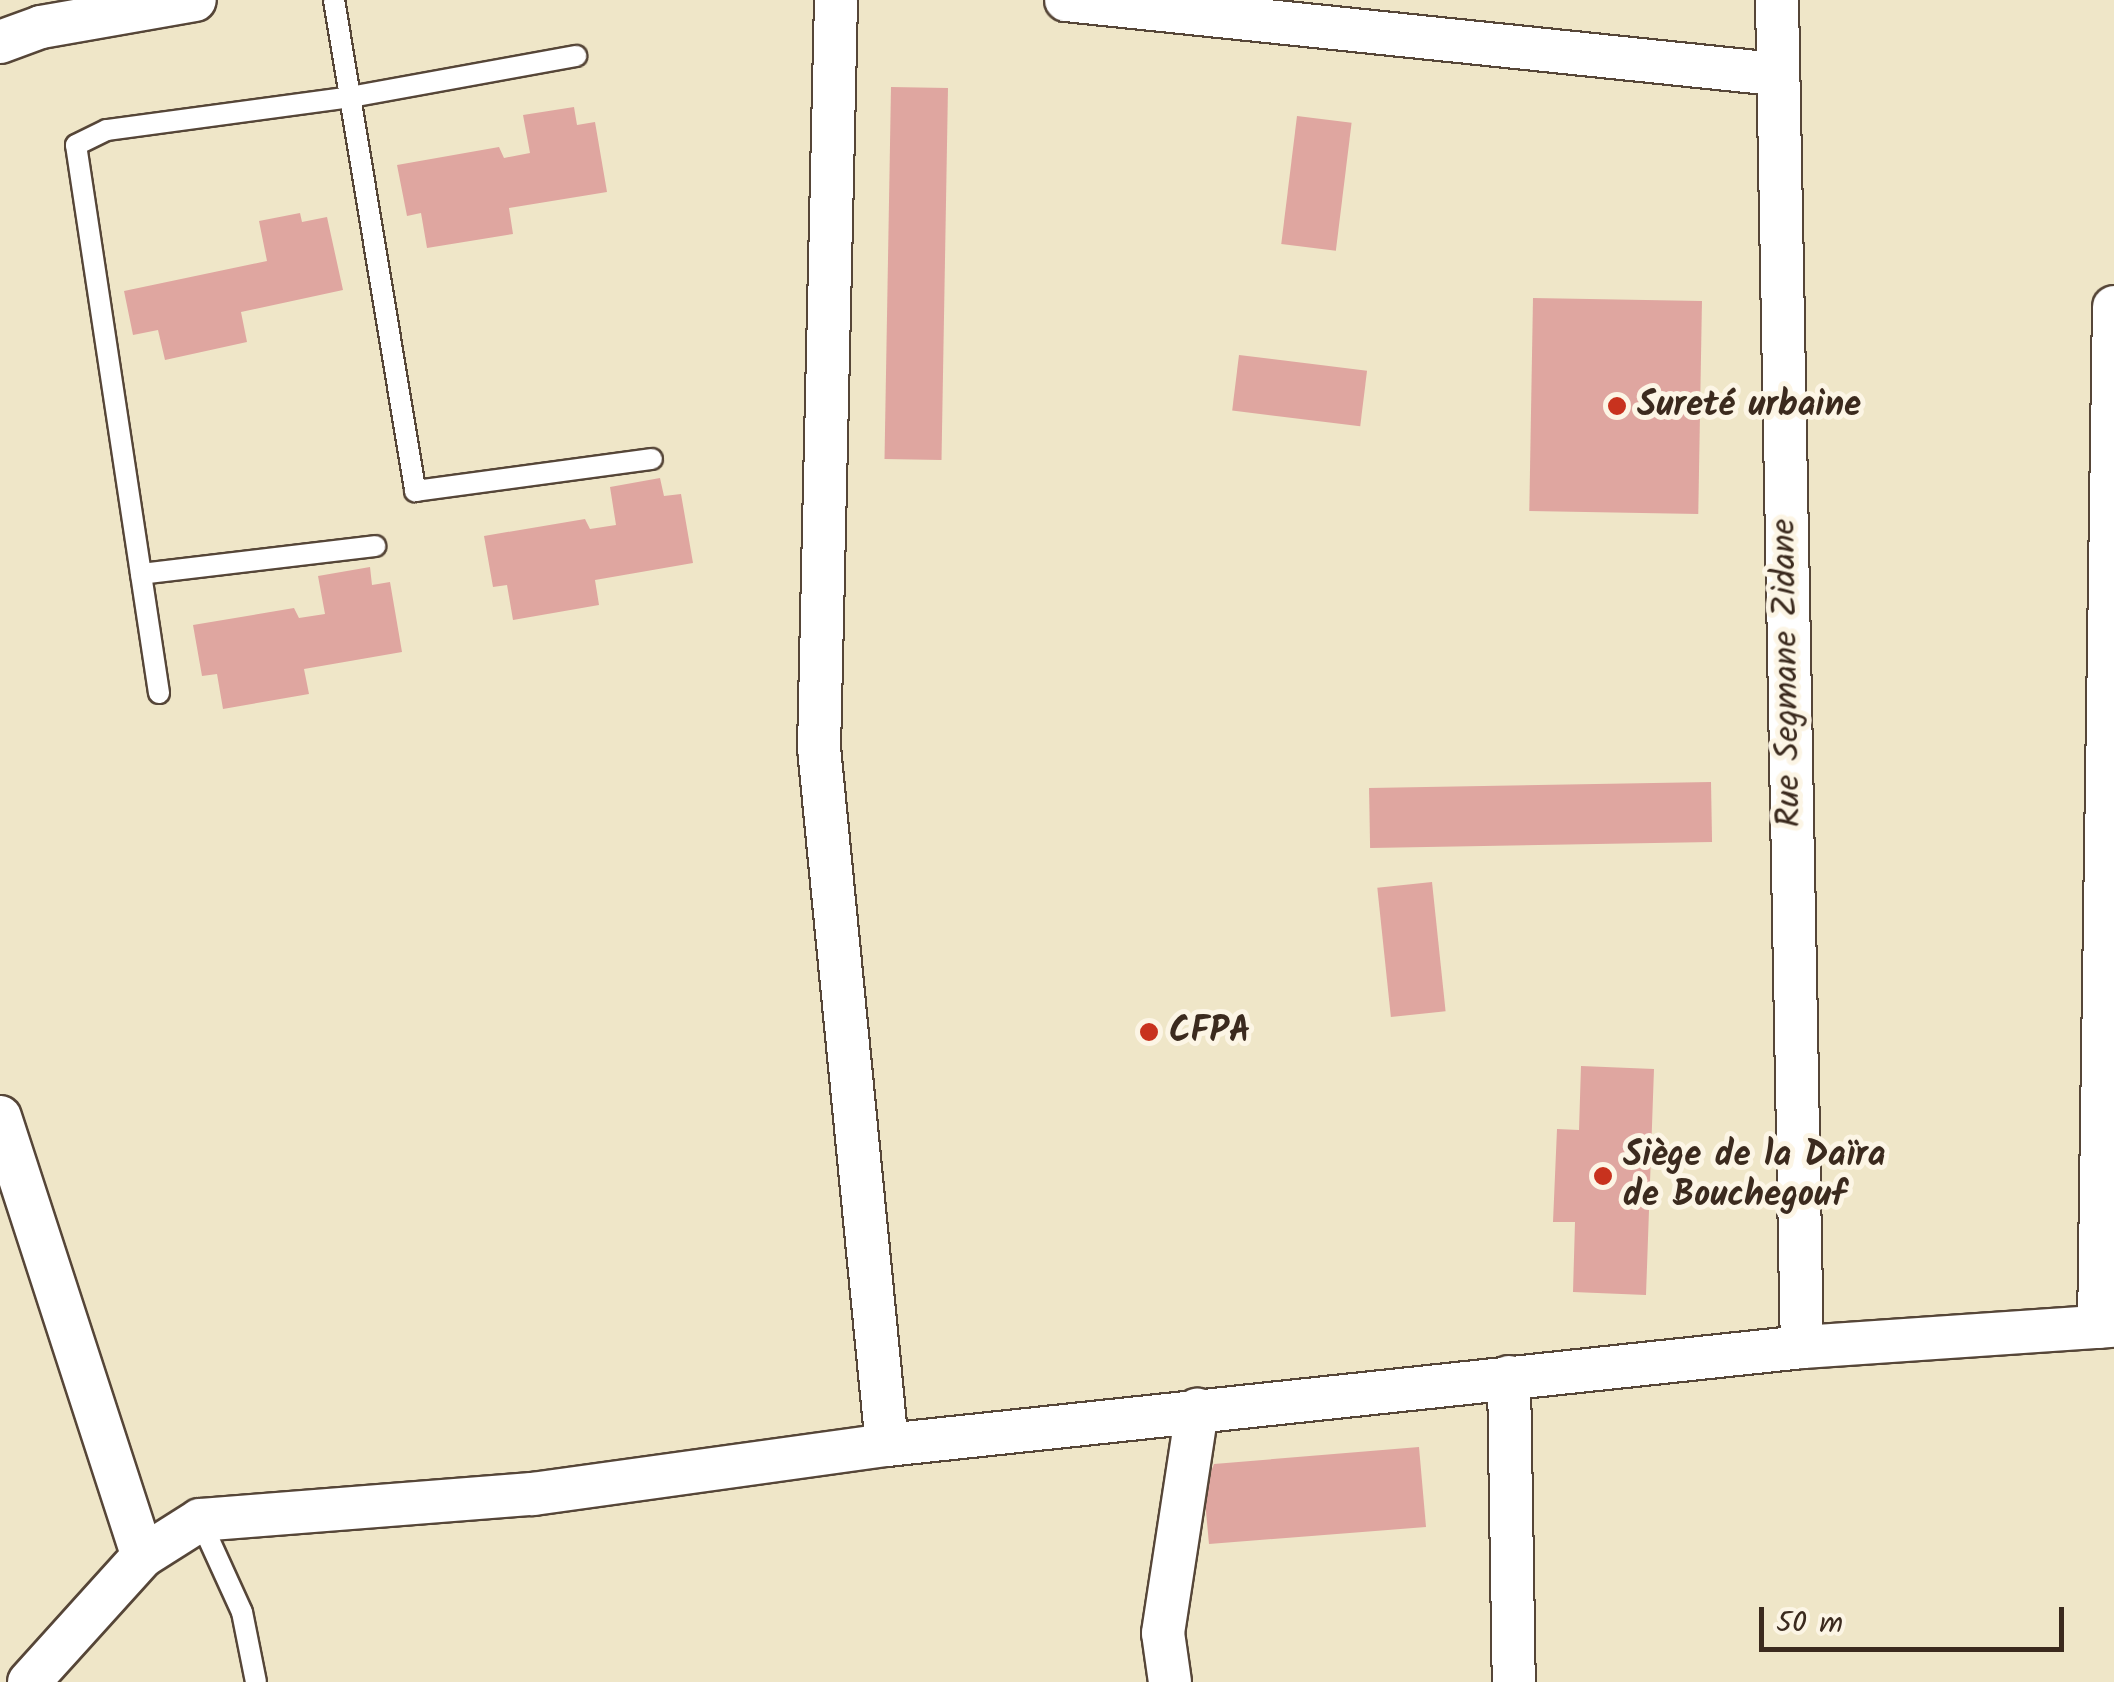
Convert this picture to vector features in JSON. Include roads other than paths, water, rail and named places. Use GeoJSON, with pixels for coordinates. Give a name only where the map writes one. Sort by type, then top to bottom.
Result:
{"type":"FeatureCollection","features":[{"type":"Feature","properties":{"kind":"street"},"geometry":{"type":"LineString","coordinates":[[0,42],[37,14],[195,0]]}},
{"type":"Feature","properties":{"kind":"street"},"geometry":{"type":"LineString","coordinates":[[836,0],[820,748],[887,1445]]}},
{"type":"Feature","properties":{"kind":"street"},"geometry":{"type":"LineString","coordinates":[[1066,0],[1775,74]]}},
{"type":"Feature","properties":{"kind":"street","name":"Rue Segmane Zidane"},"geometry":{"type":"LineString","coordinates":[[1777,0],[1775,74],[1802,1347]]}},
{"type":"Feature","properties":{"kind":"street"},"geometry":{"type":"LineString","coordinates":[[29,1682],[143,1556],[200,1520],[533,1494],[887,1445],[1802,1347],[2106,1326],[2114,307]]}},
{"type":"Feature","properties":{"kind":"street"},"geometry":{"type":"LineString","coordinates":[[0,1117],[16,1224],[143,1556]]}},
{"type":"Feature","properties":{"kind":"street"},"geometry":{"type":"LineString","coordinates":[[1509,1377],[1514,1682]]}},
{"type":"Feature","properties":{"kind":"street"},"geometry":{"type":"LineString","coordinates":[[1170,1682],[1163,1633],[1197,1410]]}},
{"type":"Feature","properties":{"kind":"lane"},"geometry":{"type":"LineString","coordinates":[[334,0],[415,490],[652,459]]}},
{"type":"Feature","properties":{"kind":"lane"},"geometry":{"type":"LineString","coordinates":[[159,693],[76,145],[107,130],[350,97],[576,56]]}},
{"type":"Feature","properties":{"kind":"lane"},"geometry":{"type":"LineString","coordinates":[[141,574],[375,546]]}},
{"type":"Feature","properties":{"kind":"lane"},"geometry":{"type":"LineString","coordinates":[[200,1520],[242,1612],[256,1682]]}},
{"type":"Feature","properties":{"kind":"place","name":"Sureté urbaine"},"geometry":{"type":"Point","coordinates":[1617,406]}},
{"type":"Feature","properties":{"kind":"place","name":"CFPA"},"geometry":{"type":"Point","coordinates":[1149,1032]}},
{"type":"Feature","properties":{"kind":"place","name":"Siège de la Daïra de Bouchegouf"},"geometry":{"type":"Point","coordinates":[1603,1176]}}]}
